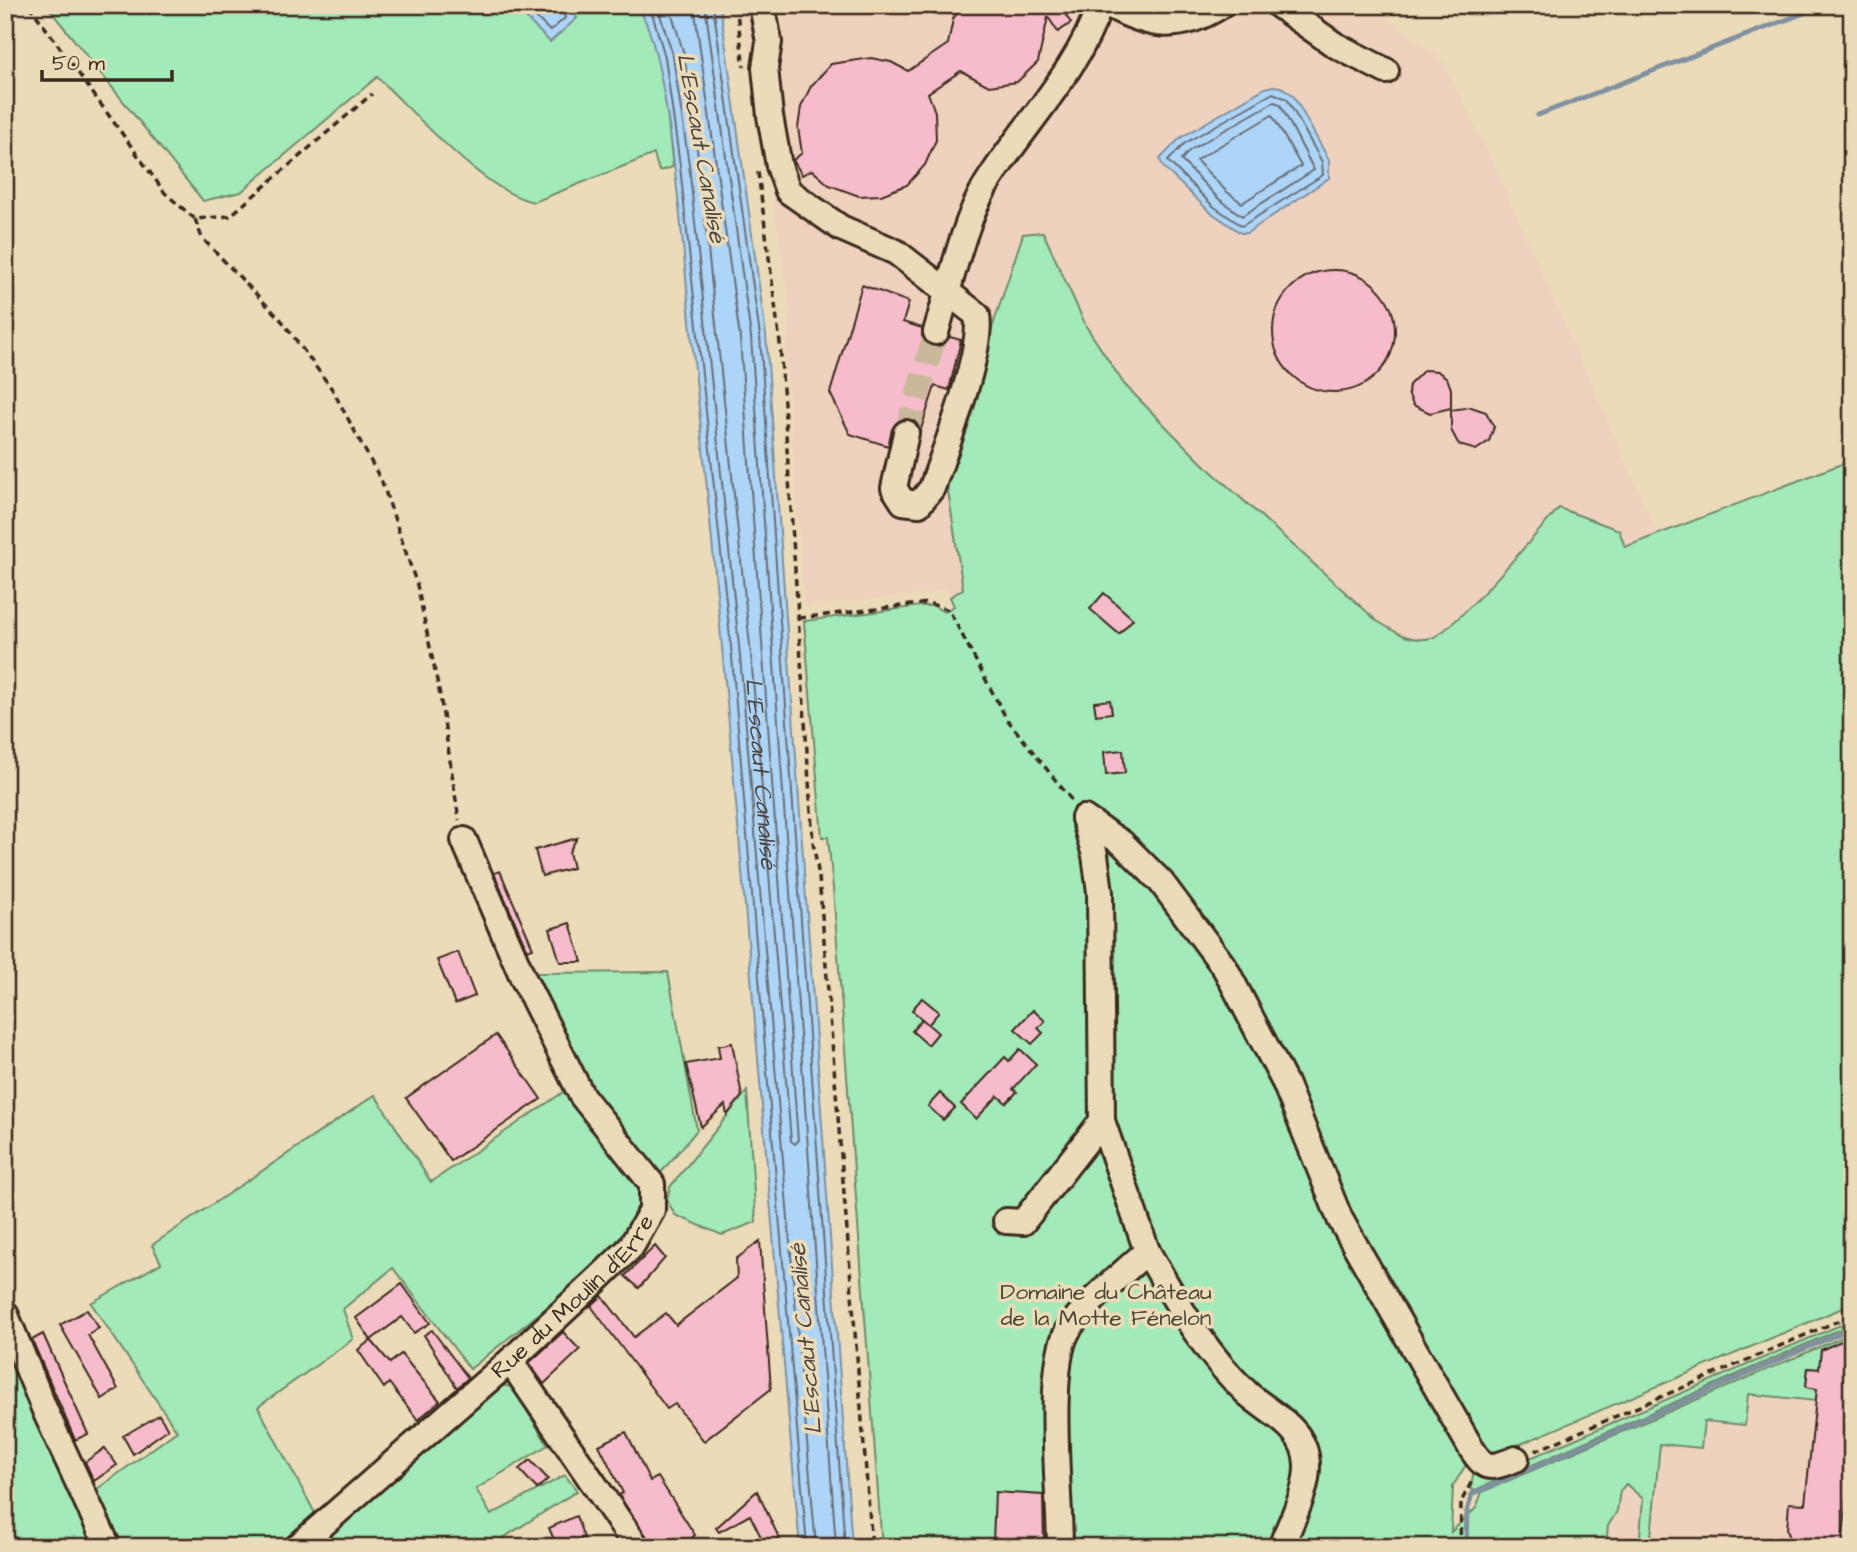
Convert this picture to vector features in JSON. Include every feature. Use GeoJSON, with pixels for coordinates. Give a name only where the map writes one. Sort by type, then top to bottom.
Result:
{"type":"FeatureCollection","features":[{"type":"Feature","properties":{"kind":"street"},"geometry":{"type":"LineString","coordinates":[[762,5],[769,42],[765,68],[770,116],[788,191],[841,228],[896,252],[977,315],[980,329],[932,488],[919,505],[903,502],[894,488],[906,433]]}},
{"type":"Feature","properties":{"kind":"street"},"geometry":{"type":"LineString","coordinates":[[936,332],[985,187],[1070,65],[1093,28],[1100,5]]}},
{"type":"Feature","properties":{"kind":"street"},"geometry":{"type":"LineString","coordinates":[[1109,5],[1134,19],[1159,25],[1205,16],[1222,5]]}},
{"type":"Feature","properties":{"kind":"street"},"geometry":{"type":"LineString","coordinates":[[1278,5],[1335,45],[1386,71]]}},
{"type":"Feature","properties":{"kind":"street"},"geometry":{"type":"LineString","coordinates":[[1084,818],[1096,855],[1100,892],[1102,1121],[1147,1251],[1197,1337],[1250,1396],[1282,1419],[1304,1448],[1307,1467],[1281,1547]]}},
{"type":"Feature","properties":{"kind":"street"},"geometry":{"type":"LineString","coordinates":[[1084,818],[1122,843],[1161,881],[1225,968],[1285,1083],[1340,1219],[1471,1448],[1481,1464],[1487,1466],[1495,1467],[1516,1459]]}},
{"type":"Feature","properties":{"kind":"street","name":"Rue du Moulin d'Erre"},"geometry":{"type":"LineString","coordinates":[[297,1547],[510,1360],[631,1247],[652,1210],[652,1184],[582,1096],[523,978],[464,840]]}},
{"type":"Feature","properties":{"kind":"street"},"geometry":{"type":"LineString","coordinates":[[1006,1221],[1023,1222],[1102,1121]]}},
{"type":"Feature","properties":{"kind":"street"},"geometry":{"type":"LineString","coordinates":[[1060,1547],[1055,1387],[1061,1345],[1072,1324],[1147,1251]]}},
{"type":"Feature","properties":{"kind":"street"},"geometry":{"type":"LineString","coordinates":[[5,1313],[46,1413],[108,1547]]}},
{"type":"Feature","properties":{"kind":"street"},"geometry":{"type":"LineString","coordinates":[[510,1360],[637,1547]]}},
{"type":"Feature","properties":{"kind":"path"},"geometry":{"type":"LineString","coordinates":[[29,5],[165,193],[195,219],[202,238],[282,321],[332,389],[382,482],[418,585],[464,840]]}},
{"type":"Feature","properties":{"kind":"path"},"geometry":{"type":"LineString","coordinates":[[736,5],[744,69]]}},
{"type":"Feature","properties":{"kind":"path"},"geometry":{"type":"LineString","coordinates":[[195,219],[230,216],[372,93]]}},
{"type":"Feature","properties":{"kind":"path"},"geometry":{"type":"LineString","coordinates":[[757,167],[780,343],[813,842],[820,877],[872,1547]]}},
{"type":"Feature","properties":{"kind":"path"},"geometry":{"type":"LineString","coordinates":[[799,618],[928,603],[949,610],[1006,718],[1084,818]]}},
{"type":"Feature","properties":{"kind":"path"},"geometry":{"type":"LineString","coordinates":[[1516,1459],[1852,1315]]}},
{"type":"Feature","properties":{"kind":"path"},"geometry":{"type":"LineString","coordinates":[[1460,1547],[1461,1502],[1466,1488],[1487,1466]]}},
{"type":"Feature","properties":{"kind":"shaded area"},"geometry":{"type":"Polygon","coordinates":[[[743,5],[1373,5],[1443,62],[1489,154],[1658,533],[1625,547],[1619,531],[1229,963],[1033,547],[950,597],[944,588],[925,594],[804,606],[785,350],[790,311],[743,5]]]}},
{"type":"Feature","properties":{"kind":"shaded area"},"geometry":{"type":"Polygon","coordinates":[[[1852,1338],[1852,1547],[1474,1547],[1485,1495],[1852,1338]]]}},
{"type":"Feature","properties":{"kind":"green space"},"geometry":{"type":"Polygon","coordinates":[[[46,5],[513,5],[550,42],[577,18],[566,5],[636,5],[646,19],[659,59],[673,167],[659,171],[654,154],[534,202],[514,195],[472,168],[377,77],[241,192],[203,201],[46,5]]]}},
{"type":"Feature","properties":{"kind":"green space","name":"Domaine du Château de la Motte Fénelon"},"geometry":{"type":"Polygon","coordinates":[[[1043,232],[1086,326],[1124,384],[1201,462],[1377,621],[1416,639],[1431,638],[1457,619],[1559,508],[1619,530],[1625,547],[1852,460],[1852,1304],[1490,1457],[1479,1449],[1344,1219],[1304,1126],[1298,1094],[1255,1006],[1191,909],[1131,840],[1108,838],[1178,909],[1228,983],[1261,1041],[1336,1227],[1467,1463],[1453,1486],[1451,1532],[1476,1508],[1482,1492],[1852,1333],[1852,1343],[1841,1341],[1821,1350],[1819,1369],[1808,1368],[1806,1387],[1817,1389],[1816,1401],[1748,1394],[1745,1425],[1704,1421],[1701,1448],[1660,1444],[1650,1547],[1639,1547],[1643,1499],[1626,1484],[1620,1491],[1617,1511],[1608,1526],[1606,1547],[882,1547],[833,888],[828,837],[822,837],[804,621],[921,606],[934,606],[944,612],[954,606],[950,597],[963,589],[945,471],[1023,234],[1043,232]]]}},
{"type":"Feature","properties":{"kind":"green space"},"geometry":{"type":"Polygon","coordinates":[[[668,972],[697,1130],[643,1194],[635,1228],[612,1255],[470,1369],[393,1268],[343,1309],[353,1339],[258,1407],[316,1515],[280,1547],[119,1547],[93,1492],[177,1431],[91,1303],[161,1263],[152,1245],[375,1095],[431,1182],[584,1078],[533,973],[668,972]]]}},
{"type":"Feature","properties":{"kind":"green space"},"geometry":{"type":"Polygon","coordinates":[[[747,1091],[756,1222],[722,1235],[675,1215],[667,1200],[670,1187],[747,1091]]]}},
{"type":"Feature","properties":{"kind":"green space"},"geometry":{"type":"Polygon","coordinates":[[[1852,1320],[1852,1324],[1473,1491],[1471,1487],[1473,1475],[1500,1471],[1852,1320]]]}},
{"type":"Feature","properties":{"kind":"green space"},"geometry":{"type":"Polygon","coordinates":[[[5,1339],[97,1547],[5,1547],[5,1339]]]}},
{"type":"Feature","properties":{"kind":"green space"},"geometry":{"type":"Polygon","coordinates":[[[501,1385],[512,1387],[548,1445],[476,1489],[491,1515],[565,1475],[577,1491],[489,1547],[311,1547],[490,1389],[501,1385]]]}},
{"type":"Feature","properties":{"kind":"water"},"geometry":{"type":"Polygon","coordinates":[[[513,5],[566,5],[577,18],[550,42],[513,5]]]}},
{"type":"Feature","properties":{"kind":"water","name":"L'Escaut Canalisé"},"geometry":{"type":"Polygon","coordinates":[[[636,5],[720,5],[766,335],[852,1547],[800,1547],[735,793],[680,217],[667,111],[658,64],[648,28],[636,5]]]}},
{"type":"Feature","properties":{"kind":"water"},"geometry":{"type":"Polygon","coordinates":[[[1281,87],[1293,95],[1329,160],[1329,178],[1247,233],[1241,233],[1209,211],[1163,167],[1160,159],[1180,138],[1265,88],[1281,87]]]}},
{"type":"Feature","properties":{"kind":"building"},"geometry":{"type":"Polygon","coordinates":[[[963,5],[1059,5],[1071,23],[1058,32],[1048,17],[1038,62],[1017,82],[989,86],[961,71],[928,93],[935,112],[936,140],[925,165],[907,185],[881,195],[859,196],[829,185],[812,170],[802,175],[793,160],[802,153],[798,128],[801,107],[811,86],[831,64],[871,58],[891,62],[908,71],[948,44],[953,19],[963,5]]]}},
{"type":"Feature","properties":{"kind":"building"},"geometry":{"type":"Polygon","coordinates":[[[1334,270],[1357,275],[1377,288],[1390,308],[1395,331],[1390,354],[1377,374],[1357,387],[1334,392],[1311,387],[1291,374],[1278,354],[1273,331],[1278,308],[1291,288],[1311,275],[1334,270]]]}},
{"type":"Feature","properties":{"kind":"building"},"geometry":{"type":"Polygon","coordinates":[[[862,285],[909,302],[903,322],[922,328],[922,336],[931,346],[940,346],[950,337],[961,340],[949,390],[935,386],[920,432],[915,422],[901,419],[892,429],[888,446],[850,434],[830,393],[862,285]]]}},
{"type":"Feature","properties":{"kind":"building"},"geometry":{"type":"Polygon","coordinates":[[[1424,370],[1437,371],[1447,378],[1451,389],[1451,408],[1430,413],[1413,405],[1408,393],[1409,385],[1424,370]]]}},
{"type":"Feature","properties":{"kind":"building"},"geometry":{"type":"Polygon","coordinates":[[[1471,407],[1486,412],[1494,427],[1489,441],[1476,450],[1459,445],[1451,430],[1451,410],[1471,407]]]}},
{"type":"Feature","properties":{"kind":"building"},"geometry":{"type":"Polygon","coordinates":[[[1104,593],[1133,619],[1119,634],[1090,609],[1104,593]]]}},
{"type":"Feature","properties":{"kind":"building"},"geometry":{"type":"Polygon","coordinates":[[[1110,700],[1112,713],[1096,715],[1094,702],[1110,700]]]}},
{"type":"Feature","properties":{"kind":"building"},"geometry":{"type":"Polygon","coordinates":[[[1123,750],[1125,773],[1106,775],[1104,752],[1123,750]]]}},
{"type":"Feature","properties":{"kind":"building"},"geometry":{"type":"Polygon","coordinates":[[[577,838],[569,852],[573,868],[542,876],[535,850],[577,838]]]}},
{"type":"Feature","properties":{"kind":"building"},"geometry":{"type":"Polygon","coordinates":[[[500,871],[533,948],[527,950],[494,873],[500,871]]]}},
{"type":"Feature","properties":{"kind":"building"},"geometry":{"type":"Polygon","coordinates":[[[570,923],[582,962],[560,962],[550,929],[570,923]]]}},
{"type":"Feature","properties":{"kind":"building"},"geometry":{"type":"Polygon","coordinates":[[[458,952],[475,996],[455,1004],[437,960],[458,952]]]}},
{"type":"Feature","properties":{"kind":"building"},"geometry":{"type":"Polygon","coordinates":[[[922,998],[939,1012],[928,1025],[912,1010],[922,998]]]}},
{"type":"Feature","properties":{"kind":"building"},"geometry":{"type":"Polygon","coordinates":[[[1033,1010],[1045,1021],[1038,1028],[1043,1033],[1032,1044],[1015,1029],[1033,1010]]]}},
{"type":"Feature","properties":{"kind":"building"},"geometry":{"type":"Polygon","coordinates":[[[922,1019],[938,1033],[928,1045],[912,1031],[922,1019]]]}},
{"type":"Feature","properties":{"kind":"building"},"geometry":{"type":"Polygon","coordinates":[[[496,1035],[541,1099],[451,1161],[406,1098],[496,1035]]]}},
{"type":"Feature","properties":{"kind":"building"},"geometry":{"type":"Polygon","coordinates":[[[732,1043],[742,1096],[727,1115],[725,1105],[701,1127],[686,1064],[720,1058],[718,1046],[732,1043]]]}},
{"type":"Feature","properties":{"kind":"building"},"geometry":{"type":"Polygon","coordinates":[[[1020,1049],[1036,1064],[1013,1089],[1017,1092],[1006,1103],[998,1096],[976,1119],[961,1104],[1005,1057],[1009,1061],[1020,1049]]]}},
{"type":"Feature","properties":{"kind":"building"},"geometry":{"type":"Polygon","coordinates":[[[940,1093],[955,1108],[943,1120],[928,1106],[940,1093]]]}},
{"type":"Feature","properties":{"kind":"building"},"geometry":{"type":"Polygon","coordinates":[[[760,1241],[771,1389],[704,1441],[675,1404],[667,1409],[591,1306],[602,1296],[634,1337],[666,1313],[676,1325],[737,1278],[736,1259],[760,1241]]]}},
{"type":"Feature","properties":{"kind":"building"},"geometry":{"type":"Polygon","coordinates":[[[655,1246],[665,1258],[639,1288],[625,1276],[655,1246]]]}},
{"type":"Feature","properties":{"kind":"building"},"geometry":{"type":"Polygon","coordinates":[[[402,1284],[430,1323],[414,1333],[402,1317],[371,1340],[356,1318],[402,1284]]]}},
{"type":"Feature","properties":{"kind":"building"},"geometry":{"type":"Polygon","coordinates":[[[87,1310],[99,1328],[88,1335],[118,1389],[102,1399],[60,1325],[87,1310]]]}},
{"type":"Feature","properties":{"kind":"building"},"geometry":{"type":"Polygon","coordinates":[[[432,1330],[468,1378],[457,1388],[424,1335],[432,1330]]]}},
{"type":"Feature","properties":{"kind":"building"},"geometry":{"type":"Polygon","coordinates":[[[563,1332],[580,1350],[544,1384],[529,1363],[563,1332]]]}},
{"type":"Feature","properties":{"kind":"building"},"geometry":{"type":"Polygon","coordinates":[[[43,1334],[88,1434],[75,1440],[32,1340],[43,1334]]]}},
{"type":"Feature","properties":{"kind":"building"},"geometry":{"type":"Polygon","coordinates":[[[371,1340],[390,1363],[401,1354],[440,1401],[418,1420],[389,1383],[384,1388],[358,1350],[371,1340]]]}},
{"type":"Feature","properties":{"kind":"building"},"geometry":{"type":"Polygon","coordinates":[[[1841,1341],[1852,1343],[1852,1446],[1842,1547],[1802,1547],[1791,1541],[1787,1530],[1789,1503],[1805,1504],[1817,1389],[1806,1387],[1808,1368],[1819,1369],[1821,1350],[1841,1341]]]}},
{"type":"Feature","properties":{"kind":"building"},"geometry":{"type":"Polygon","coordinates":[[[159,1415],[168,1429],[133,1454],[123,1436],[159,1415]]]}},
{"type":"Feature","properties":{"kind":"building"},"geometry":{"type":"Polygon","coordinates":[[[626,1432],[650,1481],[658,1477],[695,1535],[682,1547],[652,1547],[619,1495],[623,1493],[599,1445],[626,1432]]]}},
{"type":"Feature","properties":{"kind":"building"},"geometry":{"type":"Polygon","coordinates":[[[105,1448],[117,1465],[94,1481],[85,1462],[105,1448]]]}},
{"type":"Feature","properties":{"kind":"building"},"geometry":{"type":"Polygon","coordinates":[[[530,1460],[548,1479],[537,1489],[519,1469],[530,1460]]]}},
{"type":"Feature","properties":{"kind":"building"},"geometry":{"type":"Polygon","coordinates":[[[757,1491],[781,1542],[771,1547],[766,1547],[750,1515],[719,1532],[716,1528],[757,1491]]]}},
{"type":"Feature","properties":{"kind":"building"},"geometry":{"type":"Polygon","coordinates":[[[995,1492],[1043,1495],[1044,1545],[993,1543],[995,1492]]]}},
{"type":"Feature","properties":{"kind":"building"},"geometry":{"type":"Polygon","coordinates":[[[576,1516],[584,1538],[557,1547],[549,1528],[576,1516]]]}},
{"type":"Feature","properties":{"kind":"waterway"},"geometry":{"type":"LineString","coordinates":[[1538,115],[1825,5]]}},
{"type":"Feature","properties":{"kind":"waterway"},"geometry":{"type":"LineString","coordinates":[[1466,1547],[1467,1511],[1472,1494],[1852,1328]]}},
{"type":"Feature","properties":{"kind":"tunnel"},"geometry":{"type":"LineString","coordinates":[[906,433],[936,332]]}}]}
